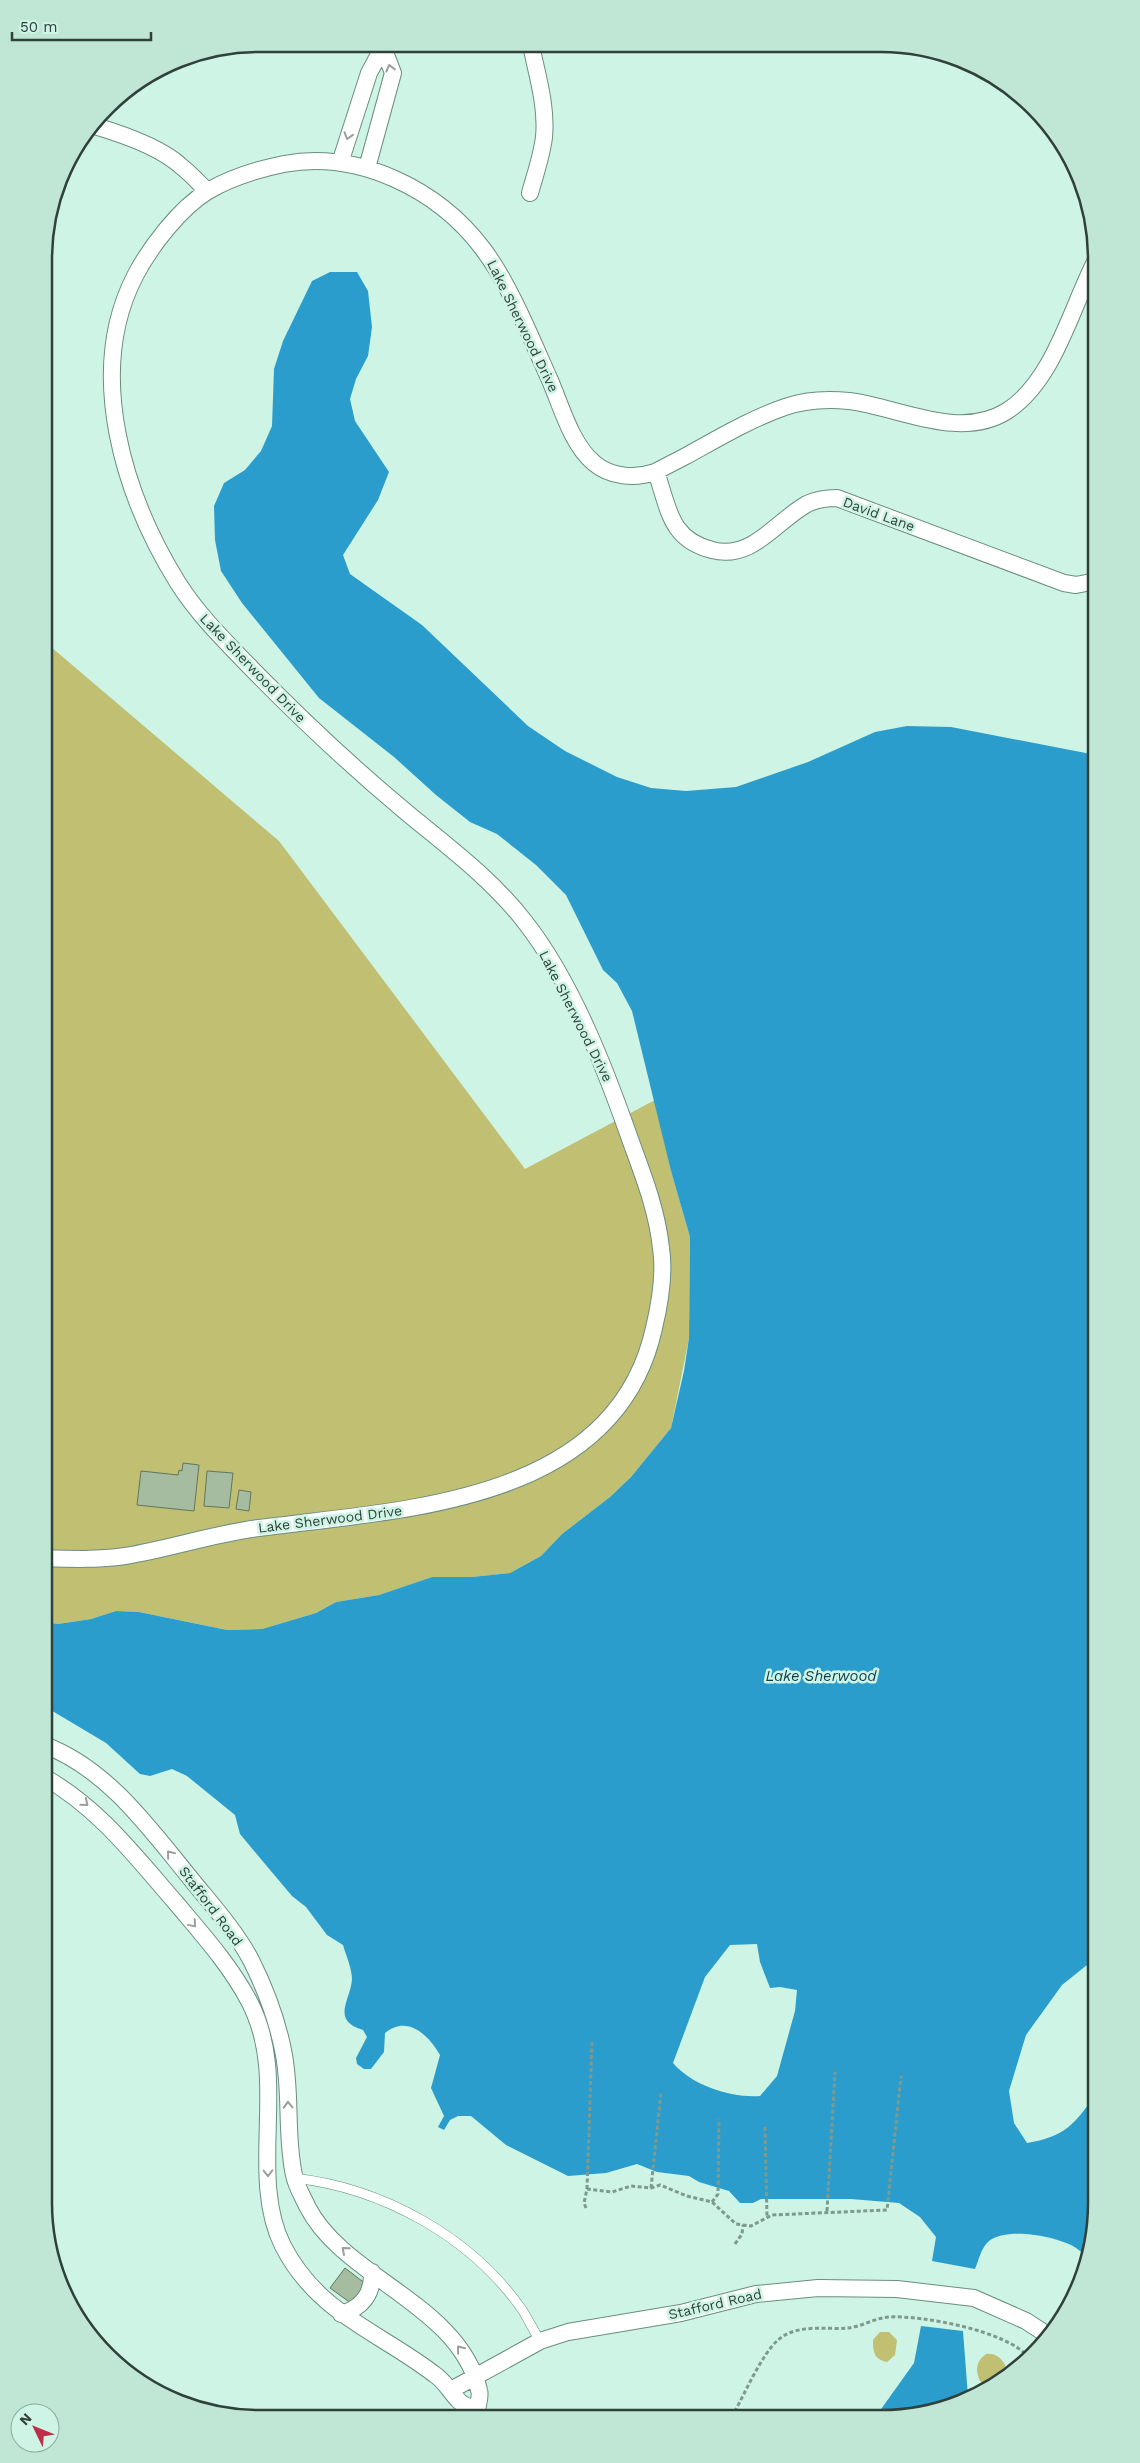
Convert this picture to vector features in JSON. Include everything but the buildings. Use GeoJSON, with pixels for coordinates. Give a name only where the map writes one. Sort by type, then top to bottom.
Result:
{"type":"FeatureCollection","features":[{"type":"Feature","properties":{"kind":"street"},"geometry":{"type":"LineString","coordinates":[[340,163],[369,73],[380,52]]}},
{"type":"Feature","properties":{"kind":"street"},"geometry":{"type":"LineString","coordinates":[[367,168],[393,74],[385,52]]}},
{"type":"Feature","properties":{"kind":"street"},"geometry":{"type":"LineString","coordinates":[[530,193],[544,140],[545,126],[532,52]]}},
{"type":"Feature","properties":{"kind":"street"},"geometry":{"type":"LineString","coordinates":[[100,127],[117,132],[170,158],[181,165],[207,191]]}},
{"type":"Feature","properties":{"kind":"street","name":"Lake Sherwood Drive"},"geometry":{"type":"LineString","coordinates":[[52,1558],[117,1558],[218,1534],[408,1509],[494,1488],[528,1476],[576,1448],[616,1411],[635,1385],[648,1357],[658,1314],[663,1264],[650,1195],[612,1086],[584,1024],[543,947],[522,918],[494,889],[335,750],[206,621],[175,578],[149,526],[132,484],[120,443],[113,385],[115,334],[121,308],[132,280],[158,238],[207,191],[274,166],[300,162],[340,163],[367,168],[406,184],[436,204],[465,229],[486,252],[512,301],[569,425],[588,459],[606,471],[622,475],[656,472],[752,421],[800,403],[824,400],[851,401],[946,422],[979,422],[996,417],[1024,397],[1046,367],[1059,344],[1088,276]]}},
{"type":"Feature","properties":{"kind":"street","name":"David Lane"},"geometry":{"type":"LineString","coordinates":[[656,472],[675,526],[684,538],[696,546],[718,552],[730,552],[747,548],[807,504],[822,498],[837,498],[1064,582],[1076,585],[1088,583]]}},
{"type":"Feature","properties":{"kind":"street","name":"Stafford Road"},"geometry":{"type":"LineString","coordinates":[[52,1749],[81,1765],[107,1785],[132,1810],[230,1926],[250,1960],[275,2018],[284,2051],[288,2079],[290,2148],[294,2178],[308,2209],[326,2234],[427,2315],[465,2356],[480,2391],[478,2410]]}},
{"type":"Feature","properties":{"kind":"street","name":"Stafford Road"},"geometry":{"type":"LineString","coordinates":[[52,1782],[86,1804],[112,1830],[211,1944],[233,1974],[250,2003],[260,2028],[267,2061],[270,2098],[267,2176],[273,2215],[282,2245],[300,2273],[320,2296],[341,2314],[436,2375],[460,2402],[472,2410]]}},
{"type":"Feature","properties":{"kind":"street"},"geometry":{"type":"LineString","coordinates":[[341,2314],[356,2310],[365,2300],[373,2286],[372,2272]]}},
{"type":"Feature","properties":{"kind":"street","name":"Stafford Road"},"geometry":{"type":"LineString","coordinates":[[451,2390],[540,2341],[568,2332],[681,2313],[756,2294],[818,2288],[897,2289],[974,2298],[1026,2321],[1043,2332]]}},
{"type":"Feature","properties":{"kind":"lane"},"geometry":{"type":"LineString","coordinates":[[294,2178],[315,2180],[378,2199],[397,2206],[436,2228],[464,2248],[493,2275],[523,2311],[540,2341]]}},
{"type":"Feature","properties":{"kind":"path"},"geometry":{"type":"LineString","coordinates":[[586,2208],[584,2203],[587,2189],[592,2041]]}},
{"type":"Feature","properties":{"kind":"path"},"geometry":{"type":"LineString","coordinates":[[827,2211],[835,2072]]}},
{"type":"Feature","properties":{"kind":"path"},"geometry":{"type":"LineString","coordinates":[[587,2189],[612,2192],[631,2186],[650,2188],[660,2185],[687,2196],[712,2202],[736,2224],[751,2226],[772,2215],[827,2211],[887,2210],[901,2076]]}},
{"type":"Feature","properties":{"kind":"path"},"geometry":{"type":"LineString","coordinates":[[650,2188],[661,2092]]}},
{"type":"Feature","properties":{"kind":"path"},"geometry":{"type":"LineString","coordinates":[[712,2202],[718,2194],[719,2119]]}},
{"type":"Feature","properties":{"kind":"path"},"geometry":{"type":"LineString","coordinates":[[765,2127],[766,2218]]}},
{"type":"Feature","properties":{"kind":"path"},"geometry":{"type":"LineString","coordinates":[[735,2244],[742,2234],[743,2225]]}},
{"type":"Feature","properties":{"kind":"path"},"geometry":{"type":"LineString","coordinates":[[736,2410],[762,2363],[779,2339],[789,2334],[818,2327],[856,2327],[889,2317],[926,2319],[985,2333],[1020,2348],[1024,2353]]}},
{"type":"Feature","properties":{"kind":"shaded area"},"geometry":{"type":"Polygon","coordinates":[[[52,648],[279,841],[525,1169],[655,1100],[671,1171],[690,1237],[689,1338],[671,1428],[631,1477],[610,1497],[562,1534],[541,1556],[510,1573],[472,1577],[432,1577],[379,1595],[336,1602],[316,1613],[262,1629],[227,1630],[139,1612],[116,1611],[91,1619],[52,1623],[52,648]]]}},
{"type":"Feature","properties":{"kind":"shaded area"},"geometry":{"type":"Polygon","coordinates":[[[880,2332],[889,2332],[897,2340],[895,2355],[887,2362],[879,2359],[874,2351],[873,2340],[880,2332]]]}},
{"type":"Feature","properties":{"kind":"shaded area"},"geometry":{"type":"Polygon","coordinates":[[[986,2354],[995,2355],[1002,2360],[1006,2368],[984,2383],[980,2381],[977,2374],[978,2363],[986,2354]]]}},
{"type":"Feature","properties":{"kind":"water","name":"Lake Sherwood"},"geometry":{"type":"Polygon","coordinates":[[[330,272],[357,272],[368,291],[372,327],[368,356],[356,379],[350,399],[355,421],[389,472],[378,500],[343,555],[350,574],[422,625],[528,726],[565,751],[617,777],[651,788],[686,791],[736,787],[808,762],[875,732],[907,726],[951,727],[1088,753],[1088,1964],[1062,1985],[1026,2035],[1009,2091],[1014,2123],[1027,2143],[1060,2133],[1075,2121],[1088,2104],[1088,2204],[1086,2231],[1082,2252],[1073,2246],[1042,2236],[1006,2234],[986,2244],[975,2269],[932,2261],[936,2237],[920,2217],[899,2203],[851,2199],[761,2199],[753,2203],[740,2203],[729,2191],[699,2182],[689,2176],[657,2172],[637,2164],[606,2173],[568,2176],[506,2145],[471,2116],[458,2116],[450,2120],[444,2130],[438,2127],[444,2116],[431,2088],[440,2055],[435,2047],[416,2029],[401,2026],[385,2033],[384,2052],[371,2069],[364,2069],[357,2064],[356,2058],[367,2037],[363,2030],[347,2021],[345,2015],[352,1975],[343,1945],[327,1935],[306,1907],[292,1896],[240,1834],[235,1815],[187,1776],[172,1769],[150,1776],[140,1774],[106,1743],[52,1711],[52,1623],[91,1619],[116,1611],[139,1612],[227,1630],[262,1629],[316,1613],[336,1602],[379,1595],[432,1577],[472,1577],[510,1573],[541,1556],[562,1534],[610,1497],[631,1477],[671,1428],[684,1371],[689,1338],[690,1237],[671,1171],[632,1011],[617,983],[603,970],[566,895],[536,865],[497,834],[470,822],[436,795],[394,757],[319,698],[242,603],[221,571],[215,540],[214,506],[224,483],[245,470],[261,451],[272,426],[274,369],[283,341],[312,281],[330,272]],[[757,1944],[730,1945],[705,1977],[673,2063],[691,2078],[713,2089],[737,2095],[760,2096],[777,2076],[795,2011],[797,1990],[780,1987],[770,1988],[760,1962],[757,1944]]]}},
{"type":"Feature","properties":{"kind":"water"},"geometry":{"type":"Polygon","coordinates":[[[921,2326],[963,2331],[968,2391],[947,2400],[921,2407],[880,2410],[914,2363],[921,2326]]]}}]}
